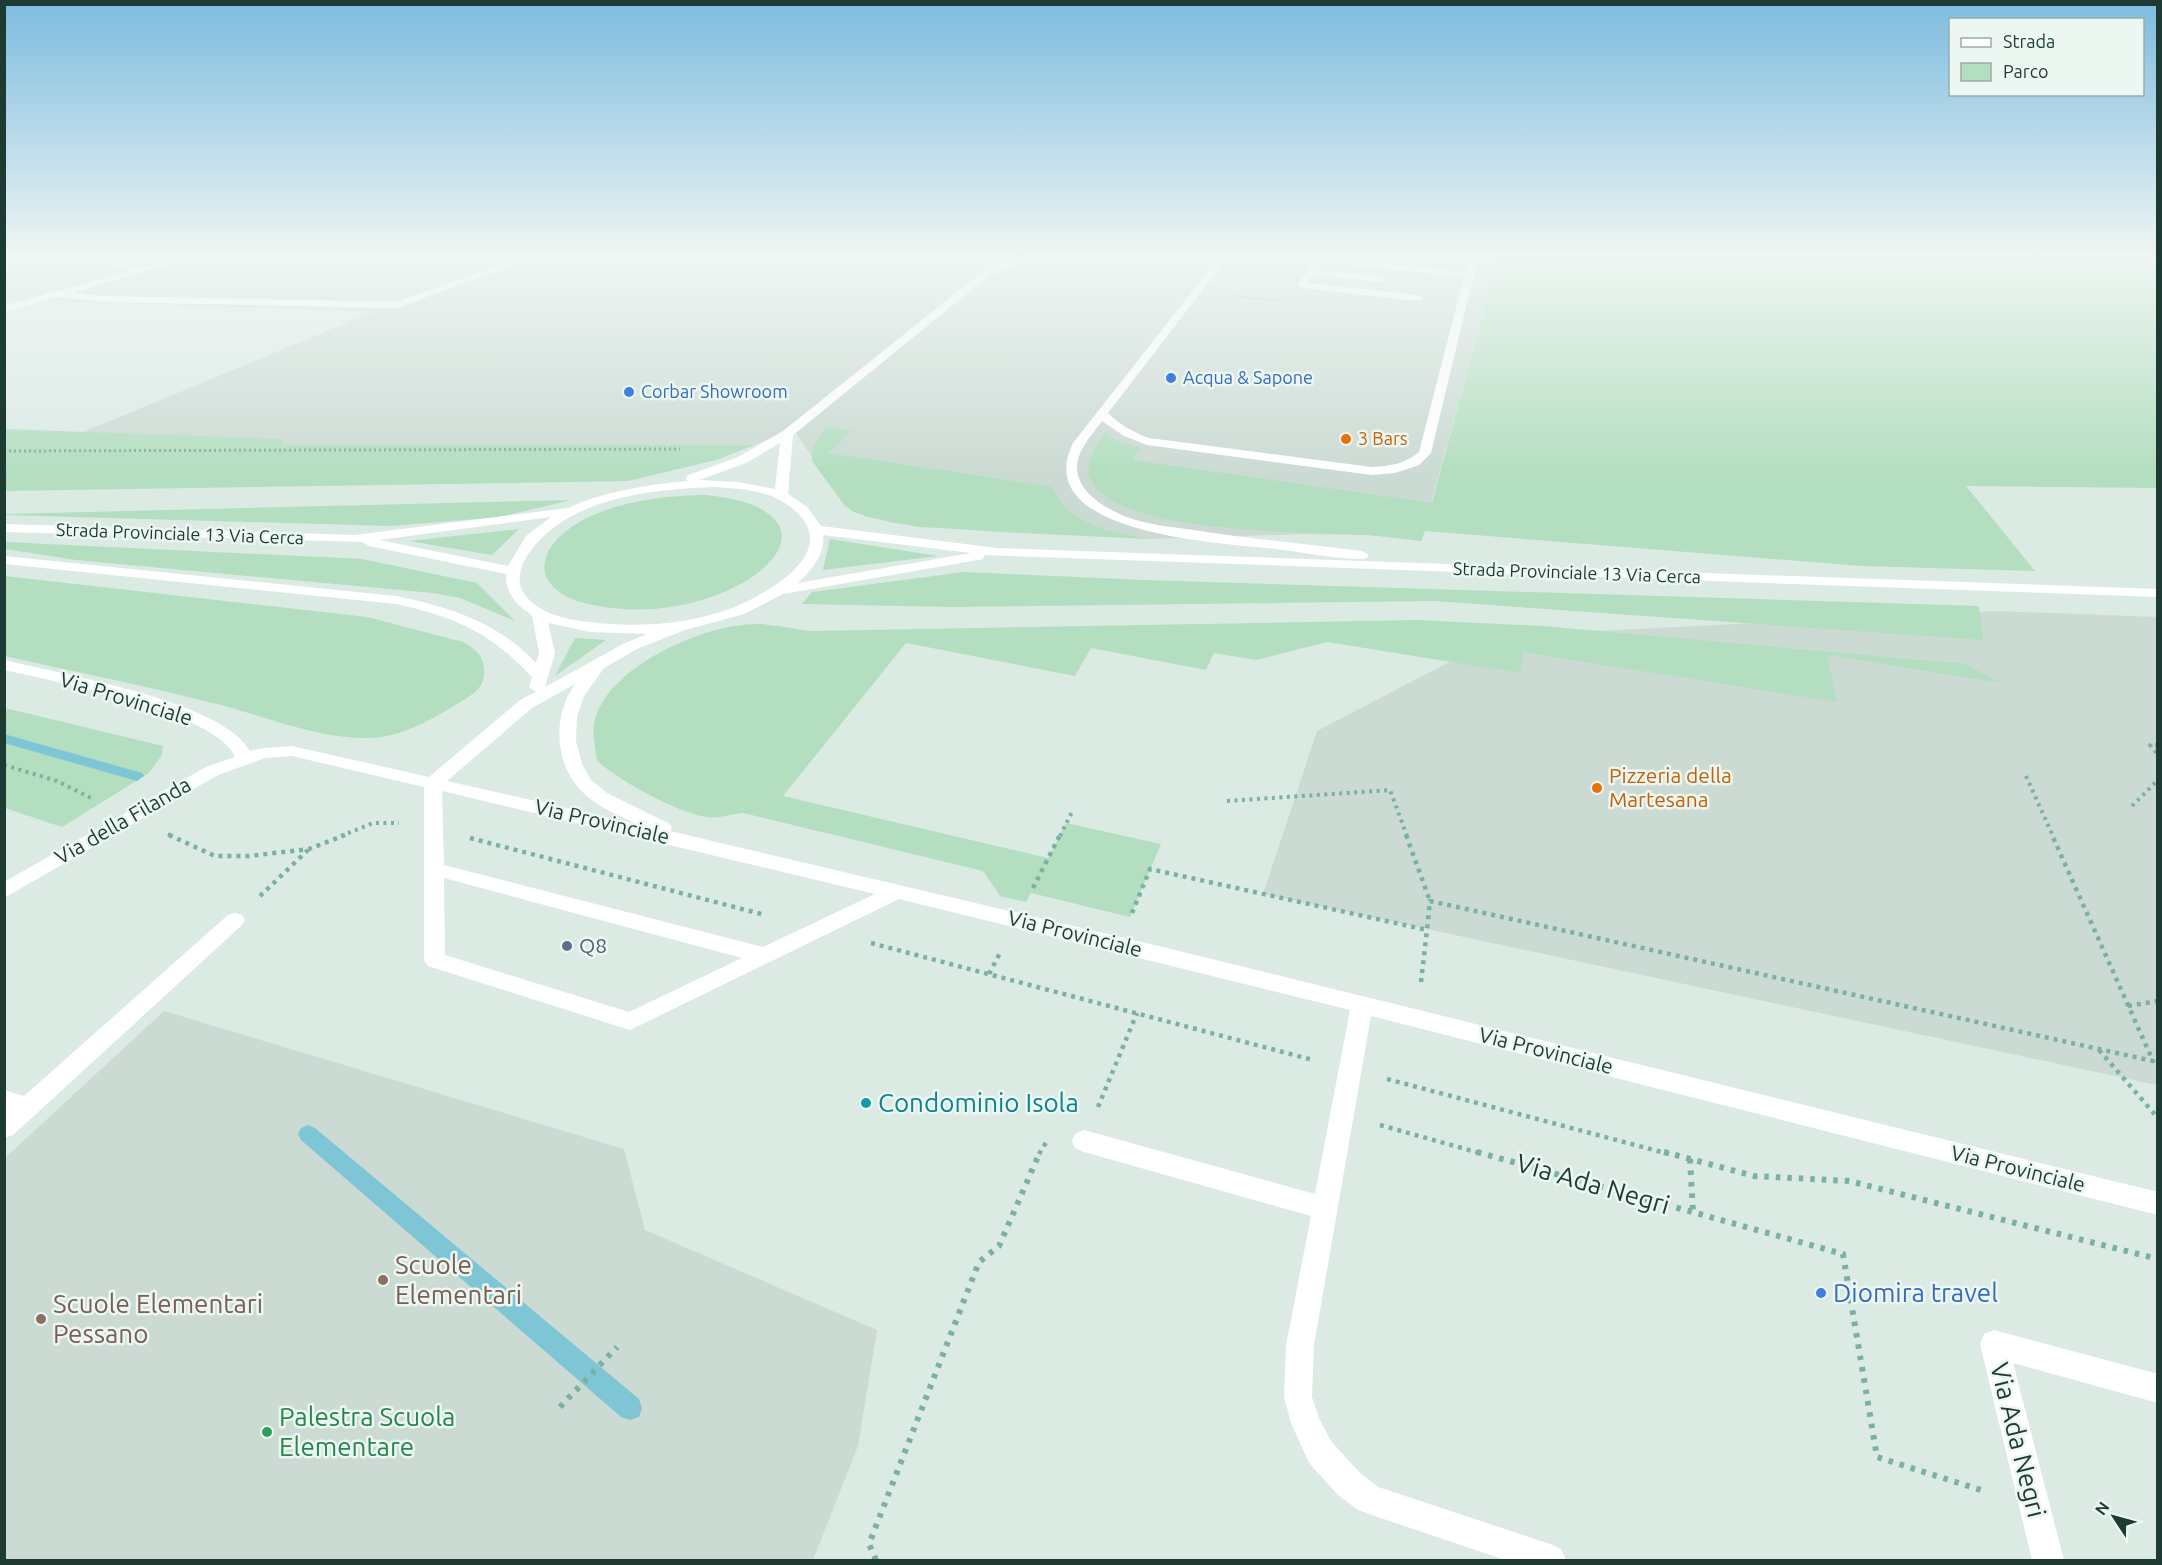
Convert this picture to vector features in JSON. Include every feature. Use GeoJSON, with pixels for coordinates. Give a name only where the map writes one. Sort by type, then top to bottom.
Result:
{"type":"FeatureCollection","features":[{"type":"Feature","properties":{"kind":"street"},"geometry":{"type":"LineString","coordinates":[[670,485],[742,460],[787,434],[915,330]]}},
{"type":"Feature","properties":{"kind":"street"},"geometry":{"type":"LineString","coordinates":[[1167,330],[1076,447],[1070,465],[1070,477],[1083,495],[1098,507],[1121,519],[1215,538],[1473,570]]}},
{"type":"Feature","properties":{"kind":"street"},"geometry":{"type":"LineString","coordinates":[[1102,414],[1112,425],[1126,434],[1147,441],[1361,470],[1395,469],[1415,462],[1425,453],[1456,330]]}},
{"type":"Feature","properties":{"kind":"street"},"geometry":{"type":"LineString","coordinates":[[781,496],[787,434]]}},
{"type":"Feature","properties":{"kind":"street","name":"Strada Provinciale 13 Via Cerca"},"geometry":{"type":"LineString","coordinates":[[711,483],[740,486],[781,496],[805,511],[818,530],[817,550],[804,571],[779,591],[734,612],[681,626],[610,630],[570,625],[539,613],[517,594],[512,571],[522,549],[544,528],[575,510],[620,494],[670,485],[711,483]]}},
{"type":"Feature","properties":{"kind":"street","name":"Strada Provinciale 13 Via Cerca"},"geometry":{"type":"LineString","coordinates":[[4,528],[355,539],[575,510]]}},
{"type":"Feature","properties":{"kind":"street","name":"Strada Provinciale 13 Via Cerca"},"geometry":{"type":"LineString","coordinates":[[818,530],[998,552],[2157,593]]}},
{"type":"Feature","properties":{"kind":"street","name":"Strada Provinciale 13 Via Cerca"},"geometry":{"type":"LineString","coordinates":[[355,539],[512,571]]}},
{"type":"Feature","properties":{"kind":"street","name":"Strada Provinciale 13 Via Cerca"},"geometry":{"type":"LineString","coordinates":[[779,591],[998,552]]}},
{"type":"Feature","properties":{"kind":"street"},"geometry":{"type":"LineString","coordinates":[[4,560],[396,600],[420,605],[456,615],[507,644],[541,677]]}},
{"type":"Feature","properties":{"kind":"street"},"geometry":{"type":"LineString","coordinates":[[526,704],[541,677],[547,653],[539,613]]}},
{"type":"Feature","properties":{"kind":"street"},"geometry":{"type":"LineString","coordinates":[[681,626],[631,646],[526,704],[433,783],[435,960],[630,1021],[896,891]]}},
{"type":"Feature","properties":{"kind":"street"},"geometry":{"type":"LineString","coordinates":[[599,663],[571,706],[567,745],[579,776],[591,790],[615,806],[697,844]]}},
{"type":"Feature","properties":{"kind":"street","name":"Via Provinciale"},"geometry":{"type":"LineString","coordinates":[[4,665],[146,701],[179,712],[230,737],[241,749],[244,758],[280,750],[292,751],[697,844],[1362,1005],[2157,1204]]}},
{"type":"Feature","properties":{"kind":"street","name":"Via della Filanda"},"geometry":{"type":"LineString","coordinates":[[4,891],[194,779],[244,758]]}},
{"type":"Feature","properties":{"kind":"street"},"geometry":{"type":"LineString","coordinates":[[434,868],[762,955]]}},
{"type":"Feature","properties":{"kind":"street"},"geometry":{"type":"LineString","coordinates":[[4,1128],[235,920]]}},
{"type":"Feature","properties":{"kind":"street"},"geometry":{"type":"LineString","coordinates":[[1362,1005],[1300,1345],[1298,1397],[1320,1452],[1333,1469],[1369,1499],[1550,1560]]}},
{"type":"Feature","properties":{"kind":"street"},"geometry":{"type":"LineString","coordinates":[[4,1100],[28,1107]]}},
{"type":"Feature","properties":{"kind":"street"},"geometry":{"type":"LineString","coordinates":[[1084,1141],[1324,1208]]}},
{"type":"Feature","properties":{"kind":"street","name":"Via Ada Negri"},"geometry":{"type":"LineString","coordinates":[[2048,1560],[1994,1344],[2157,1389]]}},
{"type":"Feature","properties":{"kind":"path"},"geometry":{"type":"LineString","coordinates":[[4,451],[681,449]]}},
{"type":"Feature","properties":{"kind":"path"},"geometry":{"type":"LineString","coordinates":[[2157,745],[2150,745],[2157,755]]}},
{"type":"Feature","properties":{"kind":"path"},"geometry":{"type":"LineString","coordinates":[[4,765],[57,781],[214,856],[249,856],[309,849],[373,823],[415,823],[1754,1176],[1849,1181],[2157,1259]]}},
{"type":"Feature","properties":{"kind":"path"},"geometry":{"type":"LineString","coordinates":[[1430,901],[2153,1061],[2026,776]]}},
{"type":"Feature","properties":{"kind":"path"},"geometry":{"type":"LineString","coordinates":[[2132,806],[2157,780]]}},
{"type":"Feature","properties":{"kind":"path"},"geometry":{"type":"LineString","coordinates":[[1227,801],[1390,790],[1430,901],[1417,1019]]}},
{"type":"Feature","properties":{"kind":"path"},"geometry":{"type":"LineString","coordinates":[[1017,920],[1072,812]]}},
{"type":"Feature","properties":{"kind":"path"},"geometry":{"type":"LineString","coordinates":[[235,920],[309,849]]}},
{"type":"Feature","properties":{"kind":"path"},"geometry":{"type":"LineString","coordinates":[[1130,917],[1150,869],[1427,930]]}},
{"type":"Feature","properties":{"kind":"path"},"geometry":{"type":"LineString","coordinates":[[2128,1006],[2157,1001]]}},
{"type":"Feature","properties":{"kind":"path"},"geometry":{"type":"LineString","coordinates":[[876,1560],[869,1544],[979,1262],[999,1246],[1045,1141],[1084,1141],[1137,1013]]}},
{"type":"Feature","properties":{"kind":"path"},"geometry":{"type":"LineString","coordinates":[[2099,1049],[2157,1118]]}},
{"type":"Feature","properties":{"kind":"path","name":"Via Ada Negri"},"geometry":{"type":"LineString","coordinates":[[1342,1114],[1843,1254],[1876,1457],[2035,1507]]}},
{"type":"Feature","properties":{"kind":"path"},"geometry":{"type":"LineString","coordinates":[[1690,1159],[1693,1212]]}},
{"type":"Feature","properties":{"kind":"path"},"geometry":{"type":"LineString","coordinates":[[560,1407],[617,1347]]}},
{"type":"Feature","properties":{"kind":"shaded area"},"geometry":{"type":"Polygon","coordinates":[[[329,330],[909,330],[781,433],[755,445],[284,445],[282,439],[81,433],[329,330]]]}},
{"type":"Feature","properties":{"kind":"shaded area"},"geometry":{"type":"Polygon","coordinates":[[[921,330],[1478,330],[1421,541],[1368,535],[1306,534],[1149,539],[995,532],[892,523],[854,512],[845,506],[796,433],[921,330]]]}},
{"type":"Feature","properties":{"kind":"shaded area"},"geometry":{"type":"Polygon","coordinates":[[[1996,611],[2157,617],[2157,1085],[1263,894],[1317,731],[1499,636],[1996,611]]]}},
{"type":"Feature","properties":{"kind":"shaded area","name":"Scuole Elementari"},"geometry":{"type":"Polygon","coordinates":[[[164,1011],[624,1149],[645,1230],[877,1330],[858,1446],[813,1560],[5,1560],[5,1158],[164,1011]]]}},
{"type":"Feature","properties":{"kind":"green space"},"geometry":{"type":"Polygon","coordinates":[[[1478,330],[2157,330],[2157,488],[1966,486],[2035,571],[1861,566],[1425,531],[1421,541],[1374,535],[1216,527],[1172,520],[1134,510],[1105,496],[1090,477],[1089,465],[1095,448],[1106,432],[1116,441],[1141,448],[1132,460],[1432,503],[1478,330]]]}},
{"type":"Feature","properties":{"kind":"green space"},"geometry":{"type":"Polygon","coordinates":[[[827,427],[852,431],[828,453],[1052,487],[1059,500],[1069,510],[1092,525],[1149,539],[918,527],[868,517],[845,506],[812,461],[813,444],[827,427]]]}},
{"type":"Feature","properties":{"kind":"green space"},"geometry":{"type":"Polygon","coordinates":[[[5,429],[282,439],[284,445],[755,445],[716,460],[628,481],[5,491],[5,429]]]}},
{"type":"Feature","properties":{"kind":"green space"},"geometry":{"type":"Polygon","coordinates":[[[707,495],[753,505],[777,522],[781,532],[778,551],[763,569],[744,582],[692,603],[655,609],[617,609],[592,605],[570,598],[552,586],[546,577],[544,565],[549,550],[562,535],[579,522],[620,506],[643,501],[666,497],[707,495]]]}},
{"type":"Feature","properties":{"kind":"green space"},"geometry":{"type":"Polygon","coordinates":[[[571,500],[500,517],[391,526],[5,515],[5,514],[571,500]]]}},
{"type":"Feature","properties":{"kind":"green space"},"geometry":{"type":"Polygon","coordinates":[[[519,529],[492,555],[409,541],[519,529]]]}},
{"type":"Feature","properties":{"kind":"green space"},"geometry":{"type":"Polygon","coordinates":[[[830,539],[938,556],[823,570],[830,539]]]}},
{"type":"Feature","properties":{"kind":"green space"},"geometry":{"type":"Polygon","coordinates":[[[5,542],[362,559],[477,583],[515,621],[460,598],[433,593],[76,560],[5,549],[5,542]]]}},
{"type":"Feature","properties":{"kind":"green space"},"geometry":{"type":"Polygon","coordinates":[[[964,572],[1144,580],[1979,606],[1983,640],[1434,601],[951,607],[802,604],[812,592],[964,572]]]}},
{"type":"Feature","properties":{"kind":"green space"},"geometry":{"type":"Polygon","coordinates":[[[5,576],[367,617],[463,642],[476,651],[481,659],[484,668],[483,680],[478,689],[465,699],[404,731],[372,738],[352,738],[313,732],[191,697],[5,656],[5,576]]]}},
{"type":"Feature","properties":{"kind":"green space"},"geometry":{"type":"Polygon","coordinates":[[[1417,620],[1543,626],[1965,664],[2001,683],[1827,655],[1837,702],[1523,652],[1520,673],[1327,642],[1256,660],[1214,653],[1206,670],[1091,648],[1075,676],[906,643],[783,796],[1048,858],[1066,823],[1161,844],[1130,917],[1031,893],[1026,902],[1000,896],[983,871],[743,813],[715,817],[694,814],[649,795],[597,761],[594,725],[601,704],[616,685],[659,653],[684,641],[734,626],[762,624],[810,631],[1417,620]]]}},
{"type":"Feature","properties":{"kind":"green space"},"geometry":{"type":"Polygon","coordinates":[[[575,638],[606,640],[555,676],[575,638]]]}},
{"type":"Feature","properties":{"kind":"green space"},"geometry":{"type":"Polygon","coordinates":[[[5,708],[163,746],[162,755],[149,773],[62,827],[5,808],[5,708]]]}},
{"type":"Feature","properties":{"kind":"waterway"},"geometry":{"type":"LineString","coordinates":[[4,738],[137,776]]}},
{"type":"Feature","properties":{"kind":"waterway"},"geometry":{"type":"LineString","coordinates":[[308,1134],[630,1408]]}},
{"type":"Feature","properties":{"kind":"place","name":"Acqua & Sapone"},"geometry":{"type":"Point","coordinates":[1171,378]}},
{"type":"Feature","properties":{"kind":"place","name":"Corbar Showroom"},"geometry":{"type":"Point","coordinates":[629,392]}},
{"type":"Feature","properties":{"kind":"place","name":"3 Bars"},"geometry":{"type":"Point","coordinates":[1346,439]}},
{"type":"Feature","properties":{"kind":"place","name":"Pizzeria della Martesana"},"geometry":{"type":"Point","coordinates":[1597,788]}},
{"type":"Feature","properties":{"kind":"place","name":"Q8"},"geometry":{"type":"Point","coordinates":[567,946]}},
{"type":"Feature","properties":{"kind":"place","name":"Condominio Isola"},"geometry":{"type":"Point","coordinates":[866,1103]}},
{"type":"Feature","properties":{"kind":"place","name":"Scuole Elementari"},"geometry":{"type":"Point","coordinates":[383,1280]}},
{"type":"Feature","properties":{"kind":"place","name":"Diomira travel"},"geometry":{"type":"Point","coordinates":[1821,1293]}},
{"type":"Feature","properties":{"kind":"place","name":"Scuole Elementari Pessano"},"geometry":{"type":"Point","coordinates":[41,1319]}},
{"type":"Feature","properties":{"kind":"place","name":"Palestra Scuola Elementare"},"geometry":{"type":"Point","coordinates":[267,1432]}}]}
